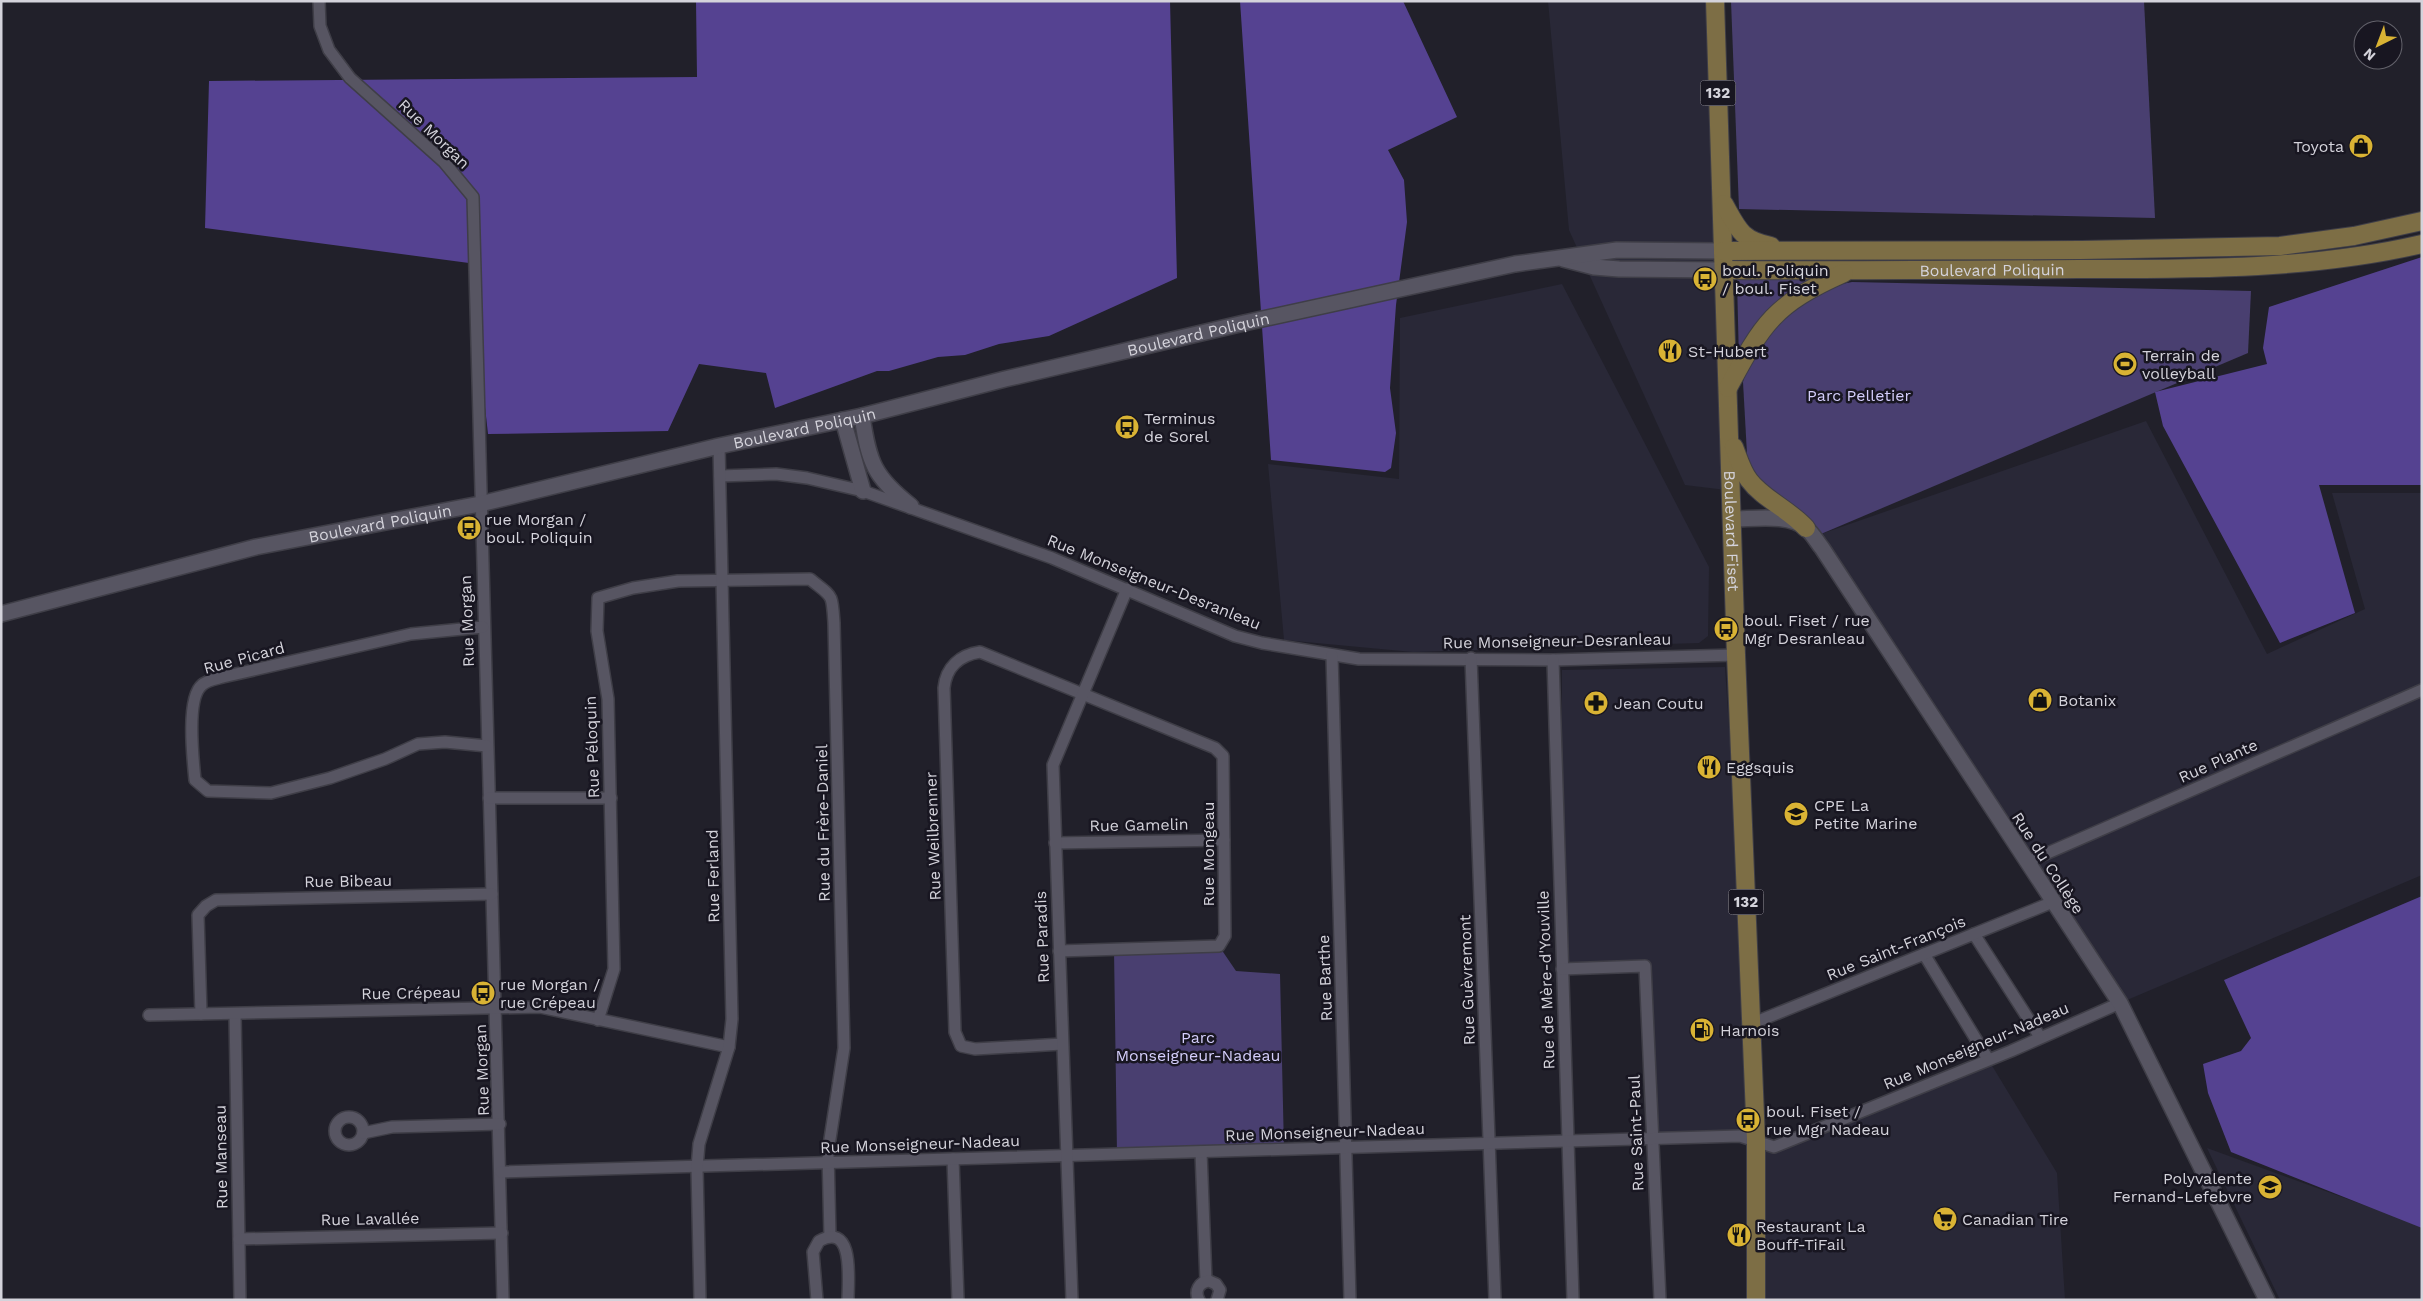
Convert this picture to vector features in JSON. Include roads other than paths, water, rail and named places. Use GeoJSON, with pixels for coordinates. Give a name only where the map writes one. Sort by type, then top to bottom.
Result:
{"type":"FeatureCollection","features":[{"type":"Feature","properties":{"kind":"main road","name":"Boulevard Fiset"},"geometry":{"type":"LineString","coordinates":[[1715,1],[1723,202],[1736,655],[1756,1140],[1756,1300]]}},
{"type":"Feature","properties":{"kind":"main road"},"geometry":{"type":"LineString","coordinates":[[1723,202],[1739,231],[1754,243],[1798,251]]}},
{"type":"Feature","properties":{"kind":"main road","name":"Boulevard Poliquin"},"geometry":{"type":"LineString","coordinates":[[1723,251],[2280,246],[2354,236],[2422,221]]}},
{"type":"Feature","properties":{"kind":"main road","name":"Boulevard Poliquin"},"geometry":{"type":"LineString","coordinates":[[1724,270],[2209,269],[2380,254],[2422,244]]}},
{"type":"Feature","properties":{"kind":"main road"},"geometry":{"type":"LineString","coordinates":[[1727,391],[1754,339],[1768,320],[1811,288],[1850,271]]}},
{"type":"Feature","properties":{"kind":"main road"},"geometry":{"type":"LineString","coordinates":[[1729,435],[1747,478],[1757,490],[1795,515],[1806,528]]}},
{"type":"Feature","properties":{"kind":"street","name":"Rue Morgan"},"geometry":{"type":"LineString","coordinates":[[319,1],[320,26],[329,50],[350,78],[444,162],[472,197],[487,746],[500,1124],[503,1300]]}},
{"type":"Feature","properties":{"kind":"street","name":"Boulevard Poliquin"},"geometry":{"type":"LineString","coordinates":[[1,614],[248,549],[480,504],[720,446],[862,416],[1005,379],[1244,323],[1515,264],[1591,252],[1617,250],[1723,251]]}},
{"type":"Feature","properties":{"kind":"street","name":"Boulevard Poliquin"},"geometry":{"type":"LineString","coordinates":[[1560,258],[1594,267],[1616,269],[1724,270]]}},
{"type":"Feature","properties":{"kind":"street"},"geometry":{"type":"LineString","coordinates":[[862,416],[870,459],[886,485],[911,506]]}},
{"type":"Feature","properties":{"kind":"street"},"geometry":{"type":"LineString","coordinates":[[843,420],[862,490]]}},
{"type":"Feature","properties":{"kind":"street","name":"Rue Ferland"},"geometry":{"type":"LineString","coordinates":[[700,1300],[697,1168],[699,1144],[730,1047],[732,1019],[720,446]]}},
{"type":"Feature","properties":{"kind":"street"},"geometry":{"type":"LineString","coordinates":[[862,490],[870,459]]}},
{"type":"Feature","properties":{"kind":"street","name":"Rue Monseigneur-Desranleau"},"geometry":{"type":"LineString","coordinates":[[720,476],[776,474],[807,478],[862,490],[1052,558],[1234,636],[1262,643],[1358,659],[1471,658],[1553,660],[1736,655]]}},
{"type":"Feature","properties":{"kind":"street"},"geometry":{"type":"LineString","coordinates":[[1733,519],[1783,520],[1806,528]]}},
{"type":"Feature","properties":{"kind":"street","name":"Rue du Collège"},"geometry":{"type":"LineString","coordinates":[[1806,528],[1830,560],[2120,1003],[2267,1300]]}},
{"type":"Feature","properties":{"kind":"street","name":"Rue Péloquin"},"geometry":{"type":"LineString","coordinates":[[598,1020],[614,970],[608,699],[596,619],[598,598],[633,588],[668,582],[723,579]]}},
{"type":"Feature","properties":{"kind":"street","name":"Rue du Frère-Daniel"},"geometry":{"type":"LineString","coordinates":[[723,579],[810,579],[827,591],[833,600],[844,1048],[835,1099],[828,1162],[830,1237]]}},
{"type":"Feature","properties":{"kind":"street","name":"Rue Paradis"},"geometry":{"type":"LineString","coordinates":[[1072,1300],[1053,765],[1082,692],[1127,589]]}},
{"type":"Feature","properties":{"kind":"street","name":"Rue Picard"},"geometry":{"type":"LineString","coordinates":[[484,627],[411,634],[207,682],[200,686],[193,704],[195,780],[208,791],[271,793],[300,787],[346,773],[385,759],[418,744],[445,742],[487,746]]}},
{"type":"Feature","properties":{"kind":"street","name":"Rue Weilbrenner"},"geometry":{"type":"LineString","coordinates":[[1062,1044],[975,1049],[961,1046],[955,1032],[944,688],[946,677],[955,663],[968,654],[980,652],[1082,692]]}},
{"type":"Feature","properties":{"kind":"street","name":"Rue Barthe"},"geometry":{"type":"LineString","coordinates":[[1332,655],[1350,1300]]}},
{"type":"Feature","properties":{"kind":"street","name":"Rue Guèvremont"},"geometry":{"type":"LineString","coordinates":[[1471,658],[1494,1300]]}},
{"type":"Feature","properties":{"kind":"street","name":"Rue de Mère-d'Youville"},"geometry":{"type":"LineString","coordinates":[[1553,660],[1573,1300]]}},
{"type":"Feature","properties":{"kind":"street","name":"Rue Plante"},"geometry":{"type":"LineString","coordinates":[[2027,862],[2422,690]]}},
{"type":"Feature","properties":{"kind":"street","name":"Rue Mongeau"},"geometry":{"type":"LineString","coordinates":[[1059,951],[1219,946],[1225,936],[1224,756],[1215,748],[1082,692]]}},
{"type":"Feature","properties":{"kind":"street"},"geometry":{"type":"LineString","coordinates":[[489,798],[611,798]]}},
{"type":"Feature","properties":{"kind":"street","name":"Rue Gamelin"},"geometry":{"type":"LineString","coordinates":[[1055,843],[1224,840]]}},
{"type":"Feature","properties":{"kind":"street","name":"Rue Bibeau"},"geometry":{"type":"LineString","coordinates":[[202,1014],[198,914],[216,900],[492,894]]}},
{"type":"Feature","properties":{"kind":"street","name":"Rue Saint-François"},"geometry":{"type":"LineString","coordinates":[[1751,1024],[2053,902]]}},
{"type":"Feature","properties":{"kind":"street"},"geometry":{"type":"LineString","coordinates":[[1974,934],[2040,1037]]}},
{"type":"Feature","properties":{"kind":"street"},"geometry":{"type":"LineString","coordinates":[[1924,954],[1988,1059]]}},
{"type":"Feature","properties":{"kind":"street","name":"Rue Saint-Paul"},"geometry":{"type":"LineString","coordinates":[[1562,969],[1645,966],[1660,1300]]}},
{"type":"Feature","properties":{"kind":"street","name":"Rue Monseigneur-Nadeau"},"geometry":{"type":"LineString","coordinates":[[501,1172],[697,1168],[828,1162],[1740,1136],[1774,1147],[2120,1003]]}},
{"type":"Feature","properties":{"kind":"street","name":"Rue Crépeau"},"geometry":{"type":"LineString","coordinates":[[149,1014],[235,1014],[540,1007],[730,1047]]}},
{"type":"Feature","properties":{"kind":"street","name":"Rue Manseau"},"geometry":{"type":"LineString","coordinates":[[235,1014],[240,1300]]}},
{"type":"Feature","properties":{"kind":"street"},"geometry":{"type":"LineString","coordinates":[[363,1133],[392,1127],[500,1124]]}},
{"type":"Feature","properties":{"kind":"street"},"geometry":{"type":"LineString","coordinates":[[1201,1152],[1206,1281]]}},
{"type":"Feature","properties":{"kind":"street"},"geometry":{"type":"LineString","coordinates":[[953,1159],[958,1300]]}},
{"type":"Feature","properties":{"kind":"street","name":"Rue Lavallée"},"geometry":{"type":"LineString","coordinates":[[239,1239],[502,1233]]}},
{"type":"Feature","properties":{"kind":"street"},"geometry":{"type":"LineString","coordinates":[[817,1300],[814,1252],[820,1241],[830,1237],[842,1241],[847,1248],[848,1300]]}},
{"type":"Feature","properties":{"kind":"street"},"geometry":{"type":"LineString","coordinates":[[1200,1300],[1197,1294],[1198,1288],[1206,1281]]}},
{"type":"Feature","properties":{"kind":"street"},"geometry":{"type":"LineString","coordinates":[[1206,1281],[1216,1284],[1220,1290],[1217,1300]]}},
{"type":"Feature","properties":{"kind":"place","name":"Toyota"},"geometry":{"type":"Point","coordinates":[2361,146]}},
{"type":"Feature","properties":{"kind":"place","name":"boul. Poliquin / boul. Fiset"},"geometry":{"type":"Point","coordinates":[1705,279]}},
{"type":"Feature","properties":{"kind":"place","name":"St-Hubert"},"geometry":{"type":"Point","coordinates":[1670,351]}},
{"type":"Feature","properties":{"kind":"place","name":"Terrain de volleyball"},"geometry":{"type":"Point","coordinates":[2125,364]}},
{"type":"Feature","properties":{"kind":"place","name":"Terminus de Sorel"},"geometry":{"type":"Point","coordinates":[1127,427]}},
{"type":"Feature","properties":{"kind":"place","name":"rue Morgan / boul. Poliquin"},"geometry":{"type":"Point","coordinates":[469,528]}},
{"type":"Feature","properties":{"kind":"place","name":"boul. Fiset / rue Mgr Desranleau"},"geometry":{"type":"Point","coordinates":[1726,629]}},
{"type":"Feature","properties":{"kind":"place","name":"Botanix"},"geometry":{"type":"Point","coordinates":[2040,700]}},
{"type":"Feature","properties":{"kind":"place","name":"Jean Coutu"},"geometry":{"type":"Point","coordinates":[1596,703]}},
{"type":"Feature","properties":{"kind":"place","name":"Eggsquis"},"geometry":{"type":"Point","coordinates":[1709,767]}},
{"type":"Feature","properties":{"kind":"place","name":"CPE La Petite Marine"},"geometry":{"type":"Point","coordinates":[1796,814]}},
{"type":"Feature","properties":{"kind":"place","name":"rue Morgan / rue Crépeau"},"geometry":{"type":"Point","coordinates":[483,993]}},
{"type":"Feature","properties":{"kind":"place","name":"Harnois"},"geometry":{"type":"Point","coordinates":[1702,1030]}},
{"type":"Feature","properties":{"kind":"place","name":"boul. Fiset / rue Mgr Nadeau"},"geometry":{"type":"Point","coordinates":[1748,1120]}},
{"type":"Feature","properties":{"kind":"place","name":"Polyvalente Fernand-Lefebvre"},"geometry":{"type":"Point","coordinates":[2270,1187]}},
{"type":"Feature","properties":{"kind":"place","name":"Canadian Tire"},"geometry":{"type":"Point","coordinates":[1945,1219]}},
{"type":"Feature","properties":{"kind":"place","name":"Restaurant La Bouff-TiFail"},"geometry":{"type":"Point","coordinates":[1739,1235]}},
{"type":"Feature","properties":{"kind":"park label","name":"Parc Pelletier"},"geometry":{"type":"Point","coordinates":[1859,395]}},
{"type":"Feature","properties":{"kind":"park label","name":"Parc Monseigneur-Nadeau"},"geometry":{"type":"Point","coordinates":[1198,1046]}}]}
